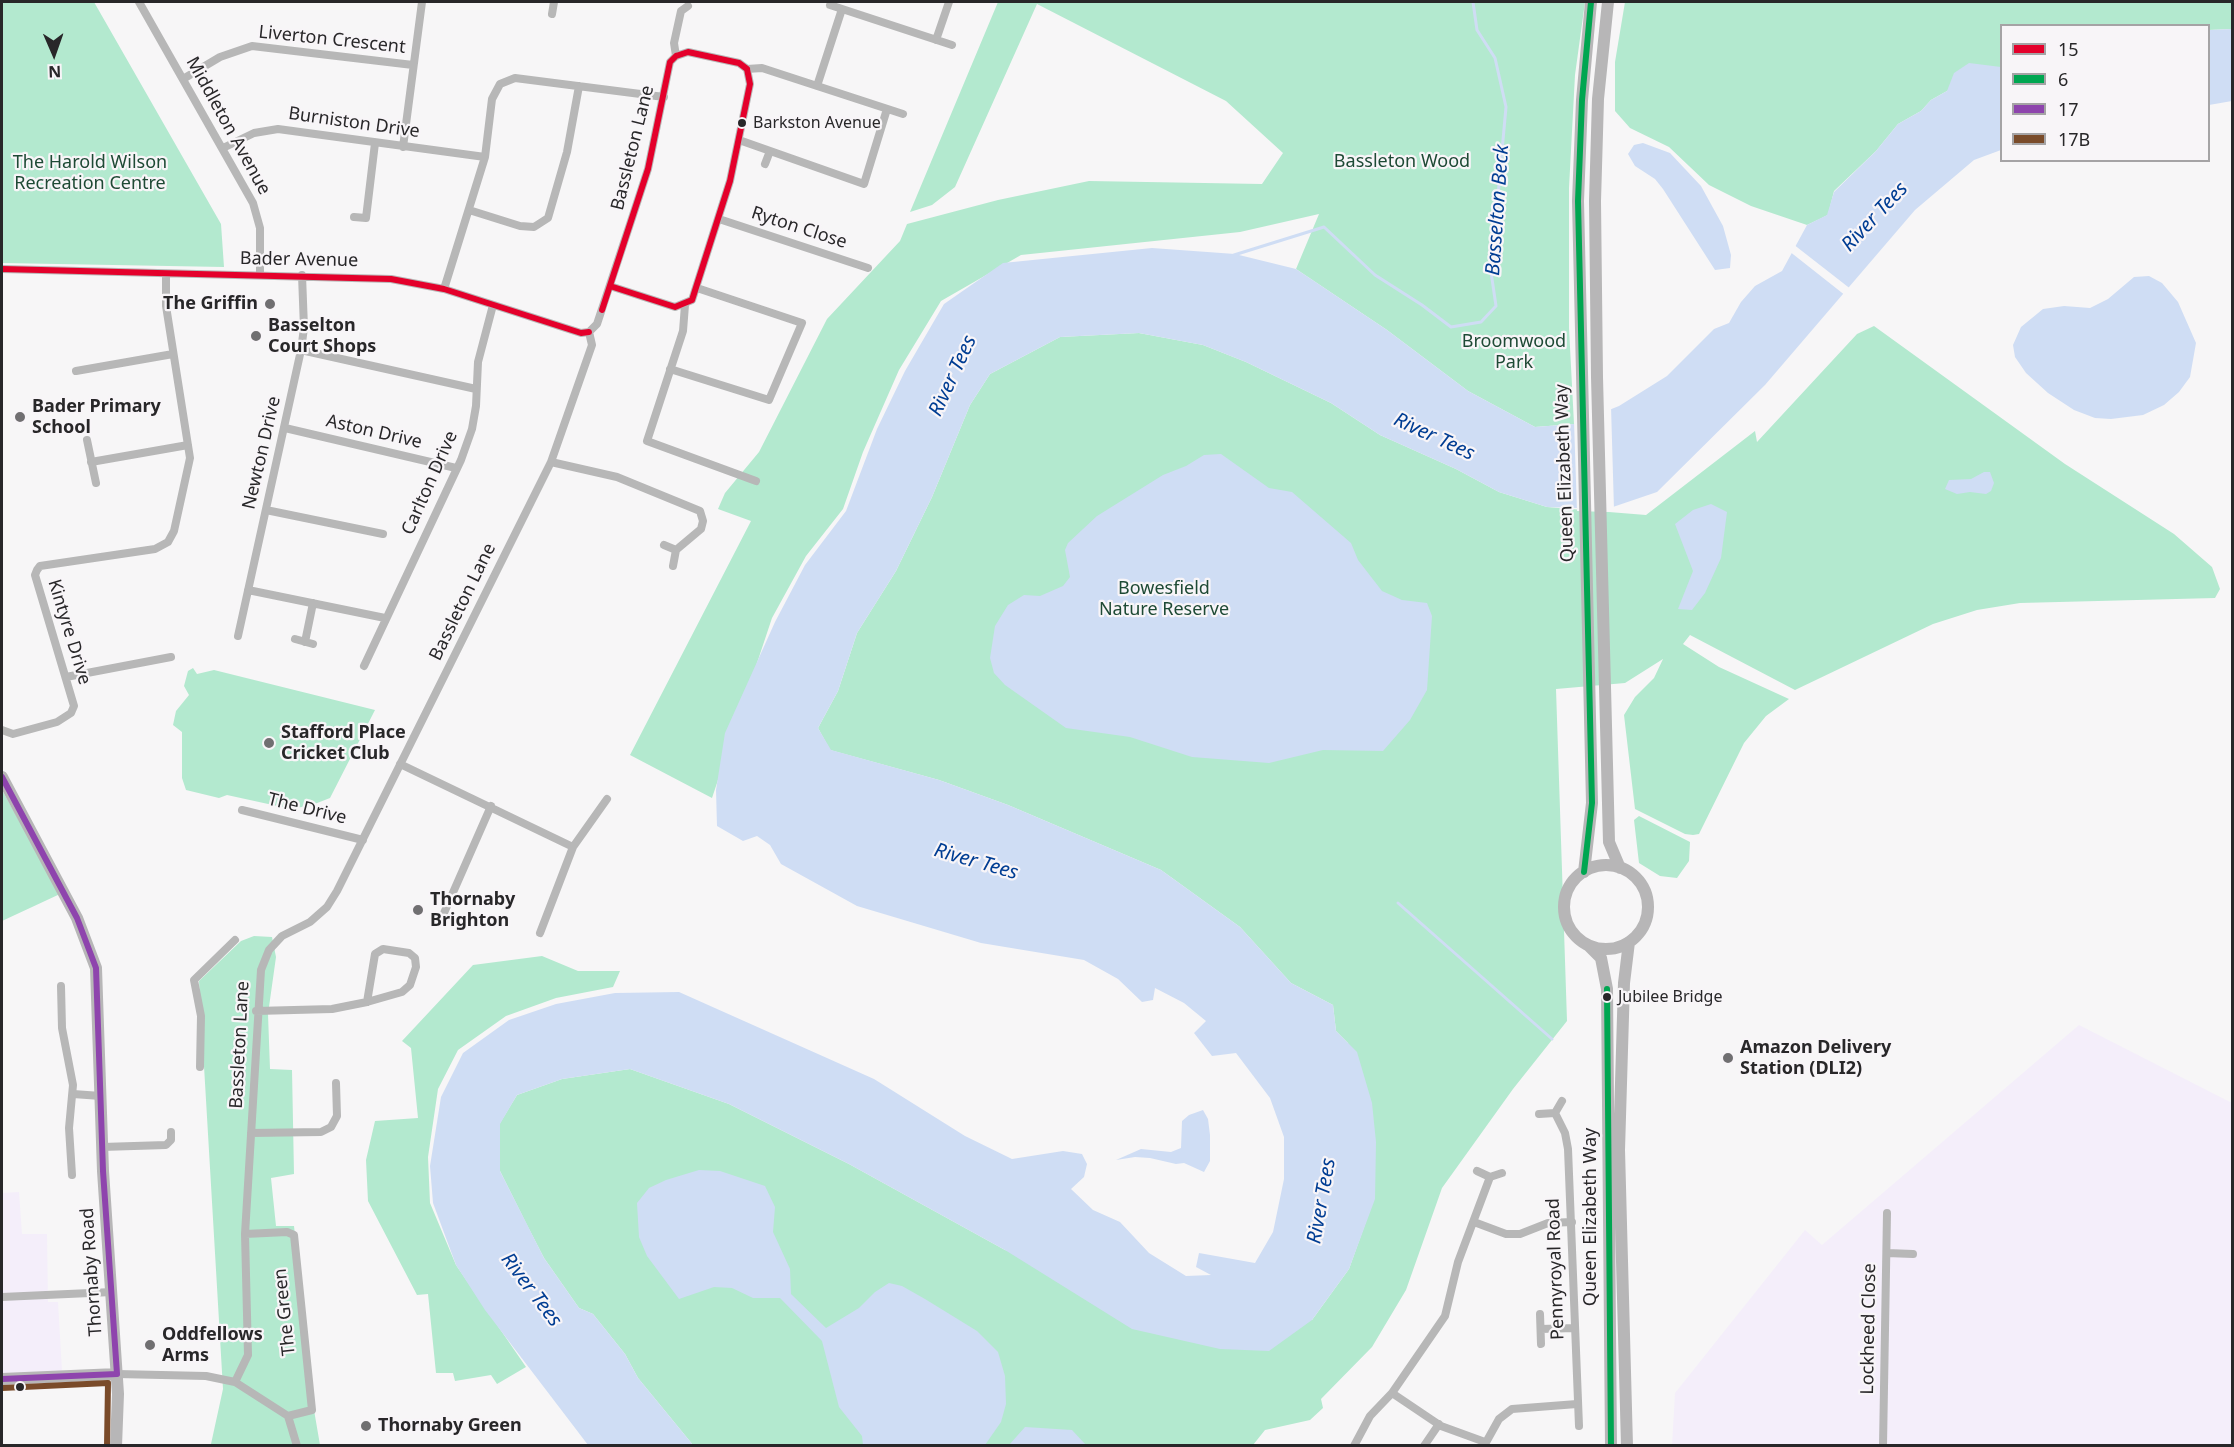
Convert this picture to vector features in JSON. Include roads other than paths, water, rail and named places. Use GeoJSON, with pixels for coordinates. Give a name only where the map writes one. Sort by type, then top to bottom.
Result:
{"type":"FeatureCollection","features":[{"type":"Feature","properties":{"kind":"street","name":"Middleton Avenue"},"geometry":{"type":"LineString","coordinates":[[139,2],[253,203],[260,228],[260,274]]}},
{"type":"Feature","properties":{"kind":"street"},"geometry":{"type":"LineString","coordinates":[[403,147],[422,2]]}},
{"type":"Feature","properties":{"kind":"street"},"geometry":{"type":"LineString","coordinates":[[552,14],[554,2]]}},
{"type":"Feature","properties":{"kind":"street"},"geometry":{"type":"LineString","coordinates":[[936,40],[949,2]]}},
{"type":"Feature","properties":{"kind":"street","name":"Queen Elizabeth Way"},"geometry":{"type":"LineString","coordinates":[[1584,872],[1592,803],[1580,378],[1578,201],[1582,100],[1591,2]]}},
{"type":"Feature","properties":{"kind":"street","name":"Queen Elizabeth Way"},"geometry":{"type":"LineString","coordinates":[[1608,2],[1597,110],[1595,201],[1597,377],[1609,842],[1620,868]]}},
{"type":"Feature","properties":{"kind":"street"},"geometry":{"type":"LineString","coordinates":[[830,5],[952,45]]}},
{"type":"Feature","properties":{"kind":"street","name":"Bassleton Lane"},"geometry":{"type":"LineString","coordinates":[[235,1382],[248,1355],[245,1234],[256,1011],[261,970],[269,950],[282,936],[310,922],[327,907],[338,891],[551,462],[592,345],[589,332],[597,324],[648,169],[670,62],[676,56],[674,43],[681,11],[688,6]]}},
{"type":"Feature","properties":{"kind":"street"},"geometry":{"type":"LineString","coordinates":[[817,86],[842,9]]}},
{"type":"Feature","properties":{"kind":"street","name":"Liverton Crescent"},"geometry":{"type":"LineString","coordinates":[[183,79],[220,57],[252,46],[413,65]]}},
{"type":"Feature","properties":{"kind":"street"},"geometry":{"type":"LineString","coordinates":[[676,56],[688,52],[739,63],[747,69],[762,68],[903,114]]}},
{"type":"Feature","properties":{"kind":"street"},"geometry":{"type":"LineString","coordinates":[[610,286],[675,307],[685,305],[692,300],[719,219],[739,140],[750,84],[747,69]]}},
{"type":"Feature","properties":{"kind":"street"},"geometry":{"type":"LineString","coordinates":[[444,289],[485,157],[492,99],[500,84],[514,78],[664,97]]}},
{"type":"Feature","properties":{"kind":"street"},"geometry":{"type":"LineString","coordinates":[[469,210],[520,226],[534,227],[548,218],[567,152],[579,86]]}},
{"type":"Feature","properties":{"kind":"street"},"geometry":{"type":"LineString","coordinates":[[739,140],[864,184],[887,109]]}},
{"type":"Feature","properties":{"kind":"street","name":"Burniston Drive"},"geometry":{"type":"LineString","coordinates":[[223,148],[254,133],[278,129],[485,157]]}},
{"type":"Feature","properties":{"kind":"street"},"geometry":{"type":"LineString","coordinates":[[354,217],[366,218],[375,143]]}},
{"type":"Feature","properties":{"kind":"street"},"geometry":{"type":"LineString","coordinates":[[765,164],[770,151]]}},
{"type":"Feature","properties":{"kind":"street","name":"Ryton Close"},"geometry":{"type":"LineString","coordinates":[[719,219],[868,268]]}},
{"type":"Feature","properties":{"kind":"street","name":"Bader Avenue"},"geometry":{"type":"LineString","coordinates":[[2,269],[391,279],[444,289],[581,333],[589,332]]}},
{"type":"Feature","properties":{"kind":"street","name":"Kintyre Drive"},"geometry":{"type":"LineString","coordinates":[[2,730],[13,734],[66,719],[74,706],[35,575],[37,570],[52,564],[155,549],[168,542],[174,531],[189,470],[188,445],[166,306],[166,274]]}},
{"type":"Feature","properties":{"kind":"street","name":"Newton Drive"},"geometry":{"type":"LineString","coordinates":[[238,636],[301,350],[304,328],[302,275]]}},
{"type":"Feature","properties":{"kind":"street"},"geometry":{"type":"LineString","coordinates":[[670,369],[769,400],[802,323],[697,288]]}},
{"type":"Feature","properties":{"kind":"street","name":"Carlton Drive"},"geometry":{"type":"LineString","coordinates":[[364,666],[472,429],[478,362],[493,305]]}},
{"type":"Feature","properties":{"kind":"street"},"geometry":{"type":"LineString","coordinates":[[685,305],[683,331],[647,441],[756,481]]}},
{"type":"Feature","properties":{"kind":"street"},"geometry":{"type":"LineString","coordinates":[[301,350],[476,389]]}},
{"type":"Feature","properties":{"kind":"street"},"geometry":{"type":"LineString","coordinates":[[76,371],[173,354]]}},
{"type":"Feature","properties":{"kind":"street"},"geometry":{"type":"LineString","coordinates":[[564,398],[574,401]]}},
{"type":"Feature","properties":{"kind":"street","name":"Aston Drive"},"geometry":{"type":"LineString","coordinates":[[285,429],[456,468]]}},
{"type":"Feature","properties":{"kind":"street"},"geometry":{"type":"LineString","coordinates":[[87,440],[96,483]]}},
{"type":"Feature","properties":{"kind":"street"},"geometry":{"type":"LineString","coordinates":[[91,462],[188,445]]}},
{"type":"Feature","properties":{"kind":"street"},"geometry":{"type":"LineString","coordinates":[[551,462],[617,477],[700,511],[703,521],[701,529],[676,550],[673,566]]}},
{"type":"Feature","properties":{"kind":"street"},"geometry":{"type":"LineString","coordinates":[[266,510],[383,534]]}},
{"type":"Feature","properties":{"kind":"street"},"geometry":{"type":"LineString","coordinates":[[664,546],[676,550]]}},
{"type":"Feature","properties":{"kind":"street"},"geometry":{"type":"LineString","coordinates":[[248,590],[385,618]]}},
{"type":"Feature","properties":{"kind":"street"},"geometry":{"type":"LineString","coordinates":[[295,639],[309,643],[313,603]]}},
{"type":"Feature","properties":{"kind":"street"},"geometry":{"type":"LineString","coordinates":[[66,677],[171,657]]}},
{"type":"Feature","properties":{"kind":"street"},"geometry":{"type":"LineString","coordinates":[[400,764],[573,847]]}},
{"type":"Feature","properties":{"kind":"street","name":"Thornaby Road"},"geometry":{"type":"LineString","coordinates":[[2,777],[77,918],[96,968],[102,1147],[117,1374],[116,1446]]}},
{"type":"Feature","properties":{"kind":"street"},"geometry":{"type":"LineString","coordinates":[[540,933],[573,847],[607,799]]}},
{"type":"Feature","properties":{"kind":"street"},"geometry":{"type":"LineString","coordinates":[[444,913],[491,806]]}},
{"type":"Feature","properties":{"kind":"street","name":"The Drive"},"geometry":{"type":"LineString","coordinates":[[242,810],[363,840]]}},
{"type":"Feature","properties":{"kind":"street"},"geometry":{"type":"LineString","coordinates":[[1599,866],[1620,868],[1636,878],[1647,899],[1645,923],[1629,942],[1605,949],[1588,945],[1575,935],[1565,913],[1569,889],[1584,872],[1599,866]]}},
{"type":"Feature","properties":{"kind":"street"},"geometry":{"type":"LineString","coordinates":[[200,1067],[201,1016],[194,980],[235,940]]}},
{"type":"Feature","properties":{"kind":"street","name":"Queen Elizabeth Way"},"geometry":{"type":"LineString","coordinates":[[1627,1446],[1619,1150],[1624,982],[1629,942]]}},
{"type":"Feature","properties":{"kind":"street","name":"Queen Elizabeth Way"},"geometry":{"type":"LineString","coordinates":[[1588,945],[1601,958],[1607,989],[1611,1446]]}},
{"type":"Feature","properties":{"kind":"street"},"geometry":{"type":"LineString","coordinates":[[256,1011],[332,1009],[367,1002],[402,992],[410,985],[416,967],[415,958],[409,953],[383,949],[375,954],[367,1002]]}},
{"type":"Feature","properties":{"kind":"street"},"geometry":{"type":"LineString","coordinates":[[61,986],[62,1028],[73,1094],[69,1128],[72,1175]]}},
{"type":"Feature","properties":{"kind":"street"},"geometry":{"type":"LineString","coordinates":[[251,1133],[321,1132],[331,1127],[337,1116],[336,1083]]}},
{"type":"Feature","properties":{"kind":"street"},"geometry":{"type":"LineString","coordinates":[[73,1094],[101,1096]]}},
{"type":"Feature","properties":{"kind":"street"},"geometry":{"type":"LineString","coordinates":[[1539,1114],[1555,1113],[1562,1101]]}},
{"type":"Feature","properties":{"kind":"street","name":"Pennyroyal Road"},"geometry":{"type":"LineString","coordinates":[[1555,1113],[1565,1133],[1568,1149],[1579,1426]]}},
{"type":"Feature","properties":{"kind":"street"},"geometry":{"type":"LineString","coordinates":[[102,1147],[166,1145],[171,1140],[171,1132]]}},
{"type":"Feature","properties":{"kind":"street"},"geometry":{"type":"LineString","coordinates":[[1477,1171],[1490,1177],[1502,1173]]}},
{"type":"Feature","properties":{"kind":"street"},"geometry":{"type":"LineString","coordinates":[[1354,1446],[1370,1416],[1392,1393],[1445,1316],[1458,1262],[1490,1177]]}},
{"type":"Feature","properties":{"kind":"street","name":"Lockheed Close"},"geometry":{"type":"LineString","coordinates":[[1883,1446],[1887,1213]]}},
{"type":"Feature","properties":{"kind":"street"},"geometry":{"type":"LineString","coordinates":[[1474,1222],[1506,1234],[1520,1234],[1548,1223],[1572,1222]]}},
{"type":"Feature","properties":{"kind":"street","name":"The Green"},"geometry":{"type":"LineString","coordinates":[[245,1234],[287,1232],[294,1235],[312,1410],[288,1416]]}},
{"type":"Feature","properties":{"kind":"street"},"geometry":{"type":"LineString","coordinates":[[1887,1254],[1913,1254]]}},
{"type":"Feature","properties":{"kind":"street"},"geometry":{"type":"LineString","coordinates":[[2,1297],[112,1292]]}},
{"type":"Feature","properties":{"kind":"street"},"geometry":{"type":"LineString","coordinates":[[1540,1314],[1541,1344]]}},
{"type":"Feature","properties":{"kind":"street"},"geometry":{"type":"LineString","coordinates":[[1540,1329],[1574,1328]]}},
{"type":"Feature","properties":{"kind":"street"},"geometry":{"type":"LineString","coordinates":[[2,1379],[117,1374],[206,1376],[235,1382],[288,1416],[297,1446]]}},
{"type":"Feature","properties":{"kind":"street"},"geometry":{"type":"LineString","coordinates":[[1392,1393],[1438,1425],[1485,1444],[1499,1419],[1512,1409],[1577,1404]]}},
{"type":"Feature","properties":{"kind":"street"},"geometry":{"type":"LineString","coordinates":[[1424,1446],[1438,1425]]}},
{"type":"Feature","properties":{"kind":"water"},"geometry":{"type":"Polygon","coordinates":[[[2232,29],[2232,101],[2210,105],[2210,30],[2232,29]]]}},
{"type":"Feature","properties":{"kind":"water","name":"River Tees"},"geometry":{"type":"Polygon","coordinates":[[[1969,63],[2000,67],[2000,150],[1974,160],[1915,210],[1765,385],[1657,492],[1607,509],[1547,507],[1499,492],[1456,469],[1380,435],[1331,403],[1246,362],[1203,345],[1139,333],[1060,337],[990,374],[970,405],[932,497],[896,571],[857,633],[838,691],[818,728],[831,750],[939,780],[1008,805],[1161,870],[1240,927],[1291,983],[1333,1005],[1336,1031],[1357,1052],[1372,1103],[1376,1142],[1375,1199],[1349,1269],[1312,1320],[1269,1351],[1220,1349],[1132,1329],[1005,1250],[849,1164],[729,1104],[630,1069],[562,1079],[517,1095],[500,1124],[500,1171],[544,1258],[579,1308],[593,1314],[625,1354],[638,1378],[693,1445],[588,1445],[485,1310],[456,1265],[433,1203],[430,1166],[441,1097],[463,1053],[509,1020],[556,1004],[615,993],[679,992],[874,1079],[965,1136],[1012,1159],[1063,1151],[1082,1154],[1087,1164],[1084,1177],[1071,1189],[1093,1210],[1120,1222],[1149,1253],[1186,1276],[1211,1275],[1196,1267],[1199,1253],[1255,1263],[1273,1232],[1284,1179],[1284,1137],[1270,1098],[1236,1053],[1212,1056],[1194,1033],[1206,1021],[1184,1003],[1155,988],[1153,1000],[1142,1002],[1118,979],[1084,960],[981,943],[857,906],[781,864],[770,845],[757,836],[743,841],[717,826],[716,790],[725,733],[775,622],[805,565],[846,511],[877,429],[905,371],[944,304],[1003,263],[1152,248],[1235,254],[1296,269],[1387,330],[1468,391],[1535,427],[1574,424],[1619,406],[1667,376],[1714,329],[1729,323],[1741,302],[1755,286],[1782,271],[1807,225],[1827,215],[1834,192],[1876,151],[1898,124],[1921,111],[1931,100],[1947,91],[1954,73],[1969,63]]]}},
{"type":"Feature","properties":{"kind":"water"},"geometry":{"type":"Polygon","coordinates":[[[1643,143],[1670,153],[1701,186],[1723,226],[1731,255],[1730,268],[1715,270],[1663,189],[1655,179],[1635,166],[1628,154],[1634,145],[1643,143]]]}},
{"type":"Feature","properties":{"kind":"water"},"geometry":{"type":"Polygon","coordinates":[[[2149,276],[2162,283],[2178,302],[2196,343],[2190,377],[2179,392],[2164,405],[2143,415],[2111,419],[2095,418],[2074,410],[2048,393],[2026,373],[2015,357],[2013,345],[2021,327],[2043,309],[2064,306],[2090,308],[2108,299],[2134,277],[2149,276]]]}},
{"type":"Feature","properties":{"kind":"water"},"geometry":{"type":"Polygon","coordinates":[[[1221,454],[1269,488],[1292,492],[1351,543],[1358,560],[1382,591],[1402,600],[1427,603],[1432,616],[1427,690],[1410,720],[1383,751],[1323,750],[1269,763],[1192,757],[1130,737],[1066,728],[1005,685],[994,673],[990,658],[995,626],[1008,605],[1024,595],[1040,596],[1063,586],[1070,577],[1065,550],[1068,543],[1097,516],[1163,475],[1186,466],[1204,455],[1221,454]]]}},
{"type":"Feature","properties":{"kind":"water"},"geometry":{"type":"Polygon","coordinates":[[[1984,472],[1990,472],[1994,483],[1991,491],[1986,494],[1970,492],[1957,494],[1945,489],[1949,480],[1971,479],[1984,472]]]}},
{"type":"Feature","properties":{"kind":"water"},"geometry":{"type":"Polygon","coordinates":[[[1711,504],[1727,512],[1721,558],[1705,593],[1692,610],[1678,609],[1693,571],[1675,524],[1693,510],[1711,504]]]}},
{"type":"Feature","properties":{"kind":"water"},"geometry":{"type":"Polygon","coordinates":[[[1203,1110],[1208,1119],[1210,1135],[1210,1161],[1204,1172],[1184,1163],[1176,1164],[1150,1158],[1135,1157],[1116,1160],[1141,1149],[1171,1152],[1181,1148],[1182,1121],[1189,1115],[1203,1110]]]}},
{"type":"Feature","properties":{"kind":"water"},"geometry":{"type":"Polygon","coordinates":[[[699,1170],[720,1171],[765,1186],[775,1207],[773,1232],[790,1269],[791,1294],[826,1328],[859,1308],[875,1292],[889,1283],[902,1286],[977,1331],[998,1352],[1005,1376],[1006,1404],[1001,1422],[985,1445],[863,1445],[862,1436],[839,1407],[822,1341],[780,1298],[753,1298],[732,1288],[714,1287],[679,1299],[647,1256],[639,1237],[637,1203],[649,1188],[699,1170]]]}},
{"type":"Feature","properties":{"kind":"water"},"geometry":{"type":"Polygon","coordinates":[[[1025,1427],[1072,1430],[1086,1445],[1009,1445],[1025,1427]]]}},
{"type":"Feature","properties":{"kind":"waterway","name":"Basselton Beck"},"geometry":{"type":"LineString","coordinates":[[1234,255],[1324,227],[1375,275],[1451,327],[1481,322],[1496,306],[1491,272],[1506,107],[1495,58],[1477,30],[1473,2]]}},
{"type":"Feature","properties":{"kind":"waterway"},"geometry":{"type":"LineString","coordinates":[[1398,903],[1552,1039]]}},
{"type":"Feature","properties":{"kind":"place","name":"Barkston Avenue"},"geometry":{"type":"Point","coordinates":[742,123]}},
{"type":"Feature","properties":{"kind":"place","name":"The Griffin"},"geometry":{"type":"Point","coordinates":[270,304]}},
{"type":"Feature","properties":{"kind":"place","name":"Basselton Court Shops"},"geometry":{"type":"Point","coordinates":[256,336]}},
{"type":"Feature","properties":{"kind":"place","name":"Bader Primary School"},"geometry":{"type":"Point","coordinates":[20,417]}},
{"type":"Feature","properties":{"kind":"place","name":"Stafford Place Cricket Club"},"geometry":{"type":"Point","coordinates":[269,743]}},
{"type":"Feature","properties":{"kind":"place","name":"Thornaby Brighton"},"geometry":{"type":"Point","coordinates":[418,910]}},
{"type":"Feature","properties":{"kind":"place","name":"Jubilee Bridge"},"geometry":{"type":"Point","coordinates":[1607,997]}},
{"type":"Feature","properties":{"kind":"place","name":"Amazon Delivery Station (DLI2)"},"geometry":{"type":"Point","coordinates":[1728,1058]}},
{"type":"Feature","properties":{"kind":"place","name":"Oddfellows Arms"},"geometry":{"type":"Point","coordinates":[150,1345]}},
{"type":"Feature","properties":{"kind":"place","name":"Thornaby Green"},"geometry":{"type":"Point","coordinates":[366,1426]}},
{"type":"Feature","properties":{"kind":"park label","name":"Bassleton Wood"},"geometry":{"type":"Point","coordinates":[1402,162]}},
{"type":"Feature","properties":{"kind":"park label","name":"The Harold Wilson Recreation Centre"},"geometry":{"type":"Point","coordinates":[90,174]}},
{"type":"Feature","properties":{"kind":"park label","name":"Broomwood Park"},"geometry":{"type":"Point","coordinates":[1514,352]}},
{"type":"Feature","properties":{"kind":"park label","name":"Bowesfield Nature Reserve"},"geometry":{"type":"Point","coordinates":[1164,599]}}]}
